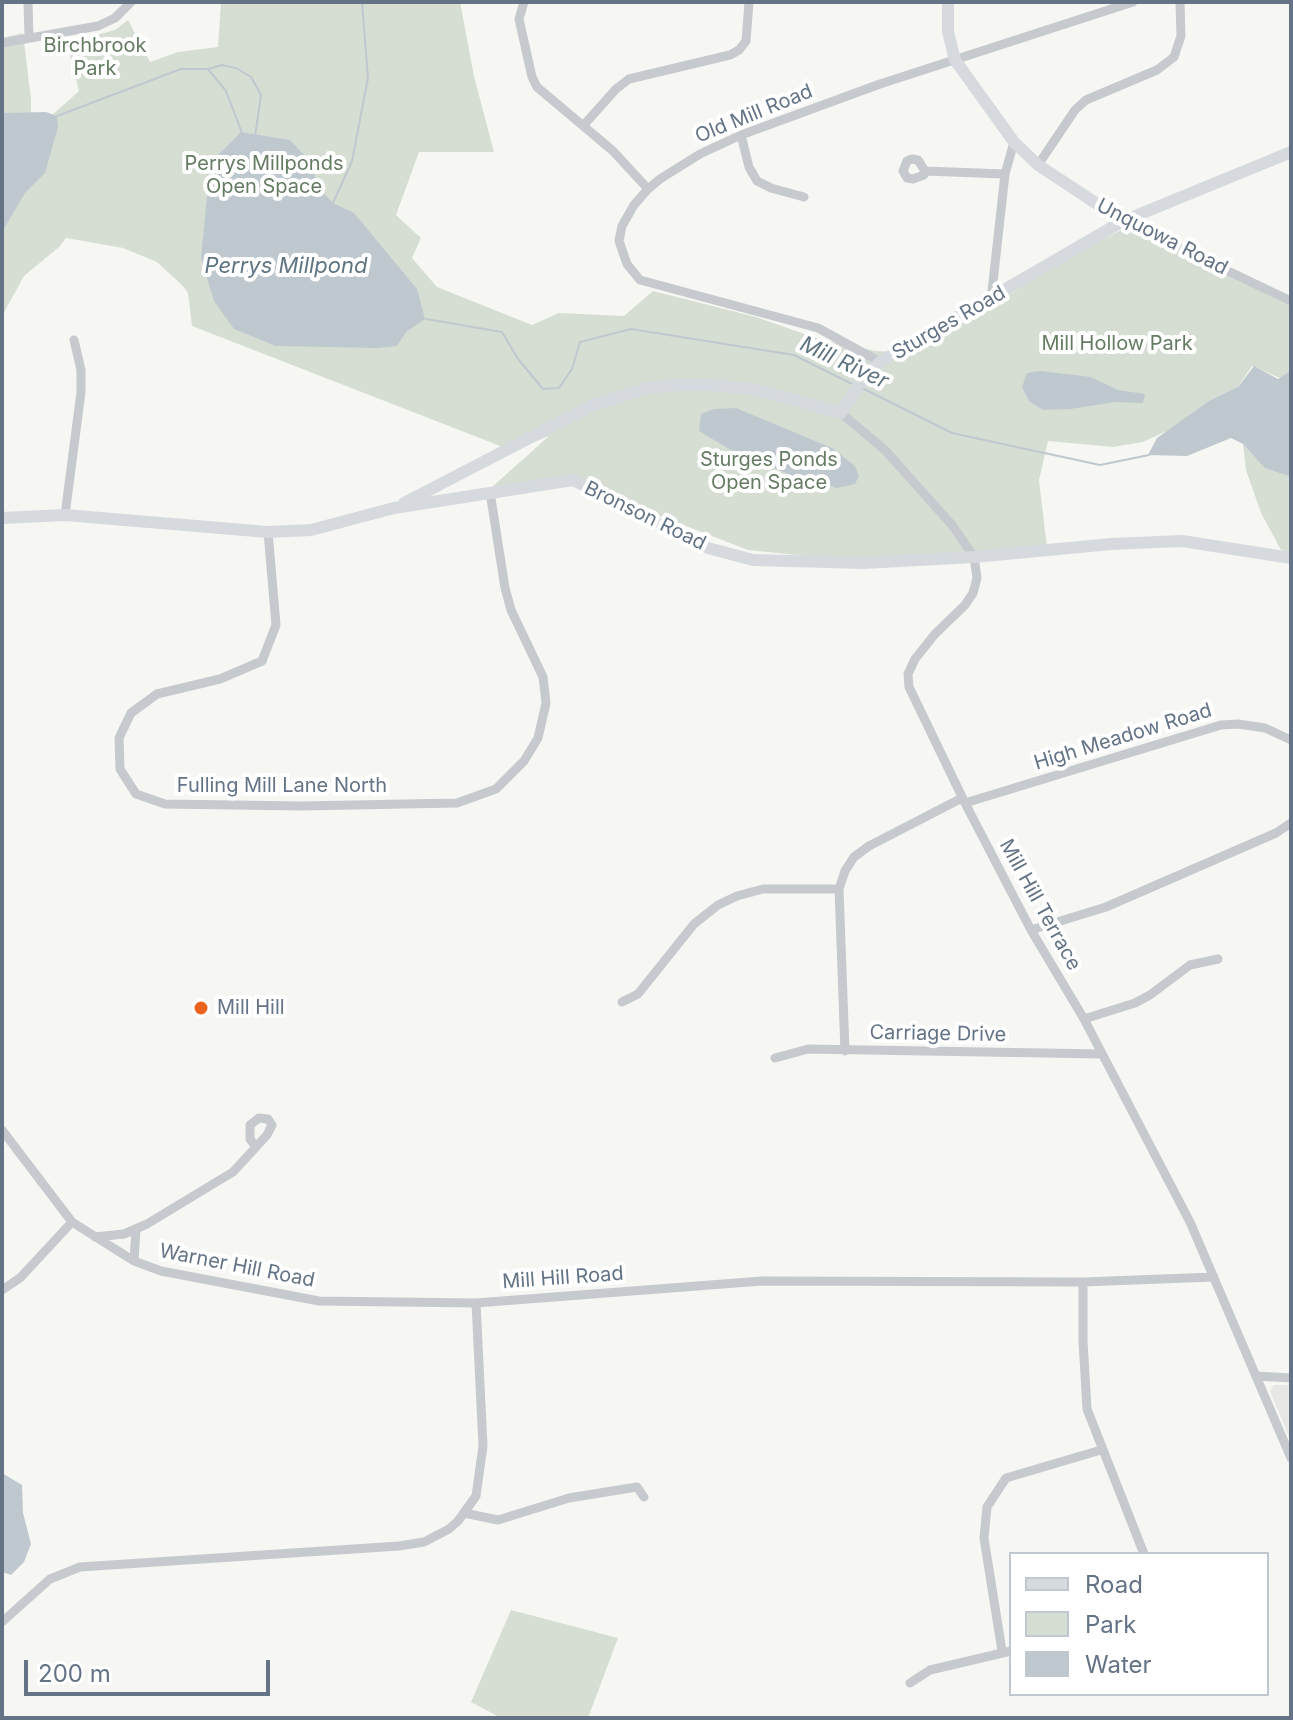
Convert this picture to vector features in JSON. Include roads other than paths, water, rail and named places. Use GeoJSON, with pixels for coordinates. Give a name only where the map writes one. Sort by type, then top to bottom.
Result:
{"type":"FeatureCollection","features":[{"type":"Feature","properties":{"kind":"main road","name":"Unquowa Road"},"geometry":{"type":"LineString","coordinates":[[948,2],[948,32],[955,60],[1014,142],[1038,165],[1123,221]]}},
{"type":"Feature","properties":{"kind":"main road","name":"Sturges Road"},"geometry":{"type":"LineString","coordinates":[[841,413],[877,364],[1123,221],[1291,152]]}},
{"type":"Feature","properties":{"kind":"main road"},"geometry":{"type":"LineString","coordinates":[[394,508],[593,405],[647,388],[712,385],[758,390],[841,413]]}},
{"type":"Feature","properties":{"kind":"main road","name":"Bronson Road"},"geometry":{"type":"LineString","coordinates":[[2,518],[65,515],[268,532],[311,530],[394,508],[573,480],[708,548],[753,560],[864,563],[1182,541],[1291,558]]}},
{"type":"Feature","properties":{"kind":"street"},"geometry":{"type":"LineString","coordinates":[[28,2],[29,38]]}},
{"type":"Feature","properties":{"kind":"street"},"geometry":{"type":"LineString","coordinates":[[2,43],[98,26],[115,18],[131,2]]}},
{"type":"Feature","properties":{"kind":"street"},"geometry":{"type":"LineString","coordinates":[[524,2],[519,19],[534,83],[542,94],[613,151],[648,189]]}},
{"type":"Feature","properties":{"kind":"street"},"geometry":{"type":"LineString","coordinates":[[583,126],[629,79],[730,55],[739,50],[746,41],[749,2]]}},
{"type":"Feature","properties":{"kind":"street","name":"Old Mill Road"},"geometry":{"type":"LineString","coordinates":[[877,364],[818,328],[637,278],[622,253],[620,235],[634,205],[648,189],[700,154],[741,135],[1133,2]]}},
{"type":"Feature","properties":{"kind":"street"},"geometry":{"type":"LineString","coordinates":[[1038,165],[1081,104],[1096,94],[1157,70],[1174,57],[1181,36],[1180,2]]}},
{"type":"Feature","properties":{"kind":"street"},"geometry":{"type":"LineString","coordinates":[[741,135],[749,167],[757,181],[804,197]]}},
{"type":"Feature","properties":{"kind":"street"},"geometry":{"type":"LineString","coordinates":[[991,300],[1005,174],[1014,142]]}},
{"type":"Feature","properties":{"kind":"street"},"geometry":{"type":"LineString","coordinates":[[925,171],[1005,174]]}},
{"type":"Feature","properties":{"kind":"street","name":"Unquowa Road"},"geometry":{"type":"LineString","coordinates":[[1123,221],[1291,301]]}},
{"type":"Feature","properties":{"kind":"street"},"geometry":{"type":"LineString","coordinates":[[65,515],[81,392],[81,370],[74,340]]}},
{"type":"Feature","properties":{"kind":"street"},"geometry":{"type":"LineString","coordinates":[[841,413],[885,450],[952,525],[974,557]]}},
{"type":"Feature","properties":{"kind":"street","name":"Fulling Mill Lane North"},"geometry":{"type":"LineString","coordinates":[[268,532],[276,625],[262,661],[220,679],[157,694],[131,713],[119,738],[120,769],[136,794],[165,804],[301,806],[457,803],[496,789],[524,761],[538,738],[546,703],[543,677],[511,610],[505,588],[490,492]]}},
{"type":"Feature","properties":{"kind":"street","name":"Mill Hill Terrace"},"geometry":{"type":"LineString","coordinates":[[974,557],[977,578],[972,596],[920,651],[909,668],[908,677],[922,718],[1031,930],[1084,1019],[1190,1222],[1291,1458]]}},
{"type":"Feature","properties":{"kind":"street","name":"High Meadow Road"},"geometry":{"type":"LineString","coordinates":[[839,889],[848,864],[861,851],[963,801],[1221,725],[1265,728],[1291,740]]}},
{"type":"Feature","properties":{"kind":"street"},"geometry":{"type":"LineString","coordinates":[[1031,930],[1106,907],[1276,833],[1291,823]]}},
{"type":"Feature","properties":{"kind":"street"},"geometry":{"type":"LineString","coordinates":[[622,1002],[638,994],[694,924],[718,905],[763,889],[839,889],[845,1051]]}},
{"type":"Feature","properties":{"kind":"street"},"geometry":{"type":"LineString","coordinates":[[1084,1019],[1135,1003],[1190,965],[1218,959]]}},
{"type":"Feature","properties":{"kind":"street","name":"Carriage Drive"},"geometry":{"type":"LineString","coordinates":[[775,1058],[808,1049],[1102,1054]]}},
{"type":"Feature","properties":{"kind":"street","name":"Warner Hill Road"},"geometry":{"type":"LineString","coordinates":[[2,1130],[72,1222],[134,1261],[161,1271],[319,1301],[476,1303]]}},
{"type":"Feature","properties":{"kind":"street"},"geometry":{"type":"LineString","coordinates":[[95,1237],[124,1234],[136,1229],[233,1172],[256,1147]]}},
{"type":"Feature","properties":{"kind":"street"},"geometry":{"type":"LineString","coordinates":[[2,1290],[20,1278],[72,1222]]}},
{"type":"Feature","properties":{"kind":"street"},"geometry":{"type":"LineString","coordinates":[[134,1261],[136,1229]]}},
{"type":"Feature","properties":{"kind":"street","name":"Mill Hill Road"},"geometry":{"type":"LineString","coordinates":[[2,1622],[50,1579],[80,1567],[399,1546],[424,1542],[437,1536],[458,1521],[476,1496],[483,1446],[476,1303],[762,1281],[1083,1282],[1214,1277]]}},
{"type":"Feature","properties":{"kind":"street"},"geometry":{"type":"LineString","coordinates":[[1083,1282],[1087,1409],[1143,1552]]}},
{"type":"Feature","properties":{"kind":"street"},"geometry":{"type":"LineString","coordinates":[[1256,1376],[1291,1378]]}},
{"type":"Feature","properties":{"kind":"street"},"geometry":{"type":"LineString","coordinates":[[910,1683],[930,1670],[1006,1651],[984,1538],[987,1507],[1006,1478],[1101,1450]]}},
{"type":"Feature","properties":{"kind":"street"},"geometry":{"type":"LineString","coordinates":[[464,1513],[498,1520],[569,1498],[637,1487],[644,1497]]}},
{"type":"Feature","properties":{"kind":"water"},"geometry":{"type":"Polygon","coordinates":[[[46,112],[57,116],[58,127],[45,173],[25,193],[2,232],[2,113],[46,112]]]}},
{"type":"Feature","properties":{"kind":"water","name":"Perrys Millpond"},"geometry":{"type":"Polygon","coordinates":[[[241,132],[290,140],[312,163],[317,186],[333,203],[354,213],[417,289],[425,319],[406,332],[397,346],[276,346],[234,329],[214,301],[201,258],[209,176],[219,154],[241,132]]]}},
{"type":"Feature","properties":{"kind":"water"},"geometry":{"type":"Polygon","coordinates":[[[1254,366],[1278,379],[1291,370],[1291,477],[1265,468],[1243,444],[1231,438],[1187,456],[1148,455],[1157,438],[1209,401],[1238,387],[1254,366]]]}},
{"type":"Feature","properties":{"kind":"water"},"geometry":{"type":"Polygon","coordinates":[[[1040,371],[1091,377],[1118,390],[1145,394],[1143,403],[1115,402],[1043,410],[1029,401],[1022,387],[1027,373],[1040,371]]]}},
{"type":"Feature","properties":{"kind":"water"},"geometry":{"type":"Polygon","coordinates":[[[736,408],[832,448],[855,466],[859,476],[855,484],[837,488],[800,479],[729,449],[699,431],[701,414],[714,409],[736,408]]]}},
{"type":"Feature","properties":{"kind":"water"},"geometry":{"type":"Polygon","coordinates":[[[2,1473],[22,1485],[23,1513],[31,1544],[24,1562],[11,1575],[2,1572],[2,1473]]]}},
{"type":"Feature","properties":{"kind":"waterway"},"geometry":{"type":"LineString","coordinates":[[333,203],[352,161],[368,78],[362,2]]}},
{"type":"Feature","properties":{"kind":"waterway"},"geometry":{"type":"LineString","coordinates":[[208,69],[222,65],[236,68],[251,77],[261,95],[255,137]]}},
{"type":"Feature","properties":{"kind":"waterway","name":"Mill River"},"geometry":{"type":"LineString","coordinates":[[57,116],[181,69],[208,69],[226,91],[242,133]]}},
{"type":"Feature","properties":{"kind":"waterway","name":"Mill River"},"geometry":{"type":"LineString","coordinates":[[426,319],[502,332],[518,359],[543,389],[559,388],[572,369],[580,342],[631,329],[794,355],[852,384]]}},
{"type":"Feature","properties":{"kind":"waterway","name":"Mill River"},"geometry":{"type":"LineString","coordinates":[[862,388],[952,433],[1100,465],[1149,455]]}},
{"type":"Feature","properties":{"kind":"place","name":"Mill Hill"},"geometry":{"type":"Point","coordinates":[201,1008]}},
{"type":"Feature","properties":{"kind":"park label","name":"Birchbrook Park"},"geometry":{"type":"Point","coordinates":[95,58]}},
{"type":"Feature","properties":{"kind":"park label","name":"Perrys Millponds Open Space"},"geometry":{"type":"Point","coordinates":[264,176]}},
{"type":"Feature","properties":{"kind":"park label","name":"Mill Hollow Park"},"geometry":{"type":"Point","coordinates":[1117,344]}},
{"type":"Feature","properties":{"kind":"park label","name":"Sturges Ponds Open Space"},"geometry":{"type":"Point","coordinates":[769,472]}}]}
